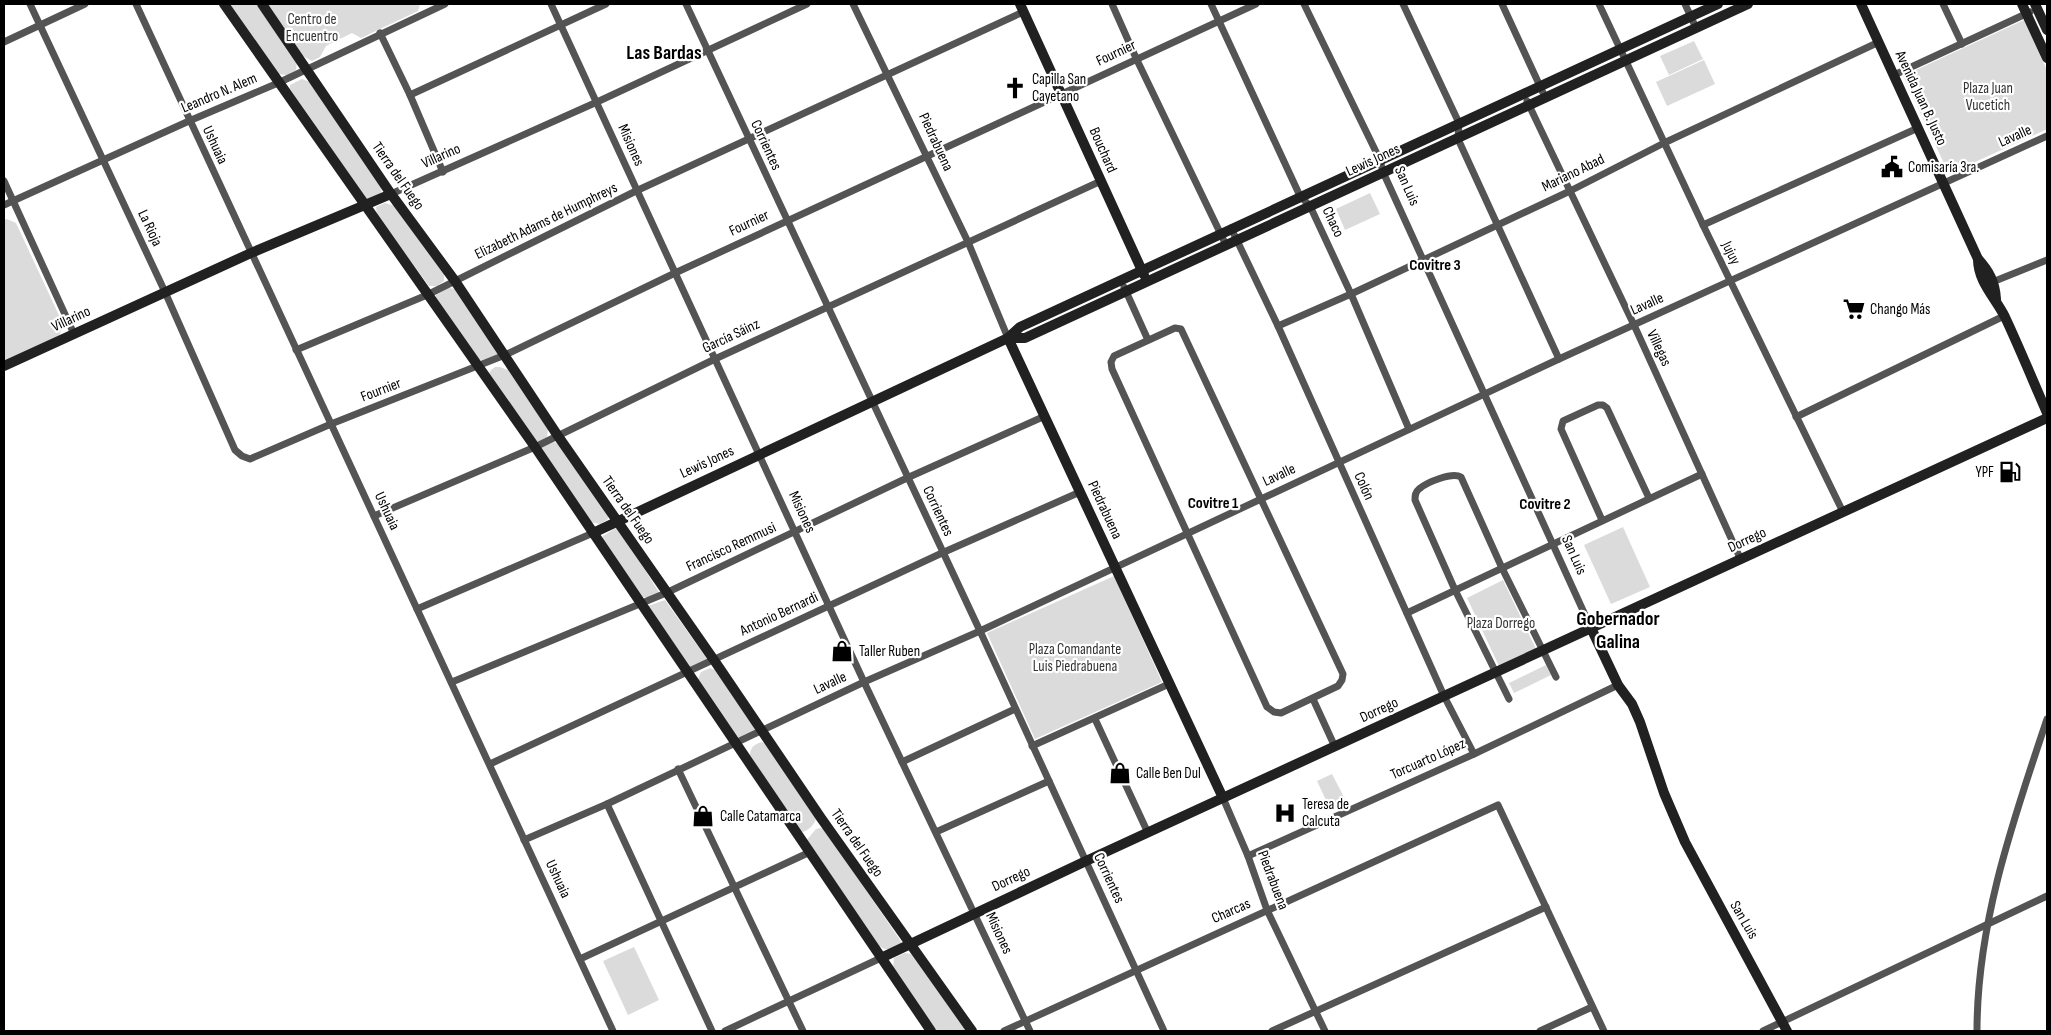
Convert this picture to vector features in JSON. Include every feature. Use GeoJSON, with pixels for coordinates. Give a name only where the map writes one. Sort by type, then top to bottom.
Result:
{"type":"FeatureCollection","features":[{"type":"Feature","properties":{"kind":"street","name":"La Rioja"},"geometry":{"type":"LineString","coordinates":[[30,4],[165,292],[235,450],[242,456],[250,459]]}},
{"type":"Feature","properties":{"kind":"street"},"geometry":{"type":"LineString","coordinates":[[4,42],[86,4]]}},
{"type":"Feature","properties":{"kind":"street","name":"Ushuaia"},"geometry":{"type":"LineString","coordinates":[[136,4],[613,1031]]}},
{"type":"Feature","properties":{"kind":"street"},"geometry":{"type":"LineString","coordinates":[[224,4],[477,367],[535,447],[931,1031]]}},
{"type":"Feature","properties":{"kind":"street","name":"Tierra del Fuego"},"geometry":{"type":"LineString","coordinates":[[262,4],[391,194],[455,281],[558,436],[618,520],[821,818],[972,1031]]}},
{"type":"Feature","properties":{"kind":"street","name":"Leandro N. Alem"},"geometry":{"type":"LineString","coordinates":[[4,206],[189,121],[307,70],[380,33],[445,4]]}},
{"type":"Feature","properties":{"kind":"street","name":"Misiones"},"geometry":{"type":"LineString","coordinates":[[551,4],[864,682],[1030,1031]]}},
{"type":"Feature","properties":{"kind":"street"},"geometry":{"type":"LineString","coordinates":[[410,95],[606,4]]}},
{"type":"Feature","properties":{"kind":"street","name":"Corrientes"},"geometry":{"type":"LineString","coordinates":[[686,4],[942,554],[980,631],[1164,1031]]}},
{"type":"Feature","properties":{"kind":"street","name":"Villarino"},"geometry":{"type":"LineString","coordinates":[[4,366],[251,253],[443,172],[807,4]]}},
{"type":"Feature","properties":{"kind":"street","name":"Piedrabuena"},"geometry":{"type":"LineString","coordinates":[[853,4],[968,242],[1008,338],[1223,798],[1248,856],[1267,910],[1325,1031]]}},
{"type":"Feature","properties":{"kind":"street"},"geometry":{"type":"LineString","coordinates":[[1112,4],[1226,244]]}},
{"type":"Feature","properties":{"kind":"street","name":"Chaco"},"geometry":{"type":"LineString","coordinates":[[1211,4],[1300,196],[1310,206],[1351,294],[1409,429]]}},
{"type":"Feature","properties":{"kind":"street","name":"Fournier"},"geometry":{"type":"LineString","coordinates":[[250,459],[330,424],[505,355],[675,273],[1256,4]]}},
{"type":"Feature","properties":{"kind":"street","name":"San Luis"},"geometry":{"type":"LineString","coordinates":[[1304,4],[1380,160],[1383,172],[1591,628],[1618,685],[1632,704],[1664,793],[1697,867],[1785,1027]]}},
{"type":"Feature","properties":{"kind":"street"},"geometry":{"type":"LineString","coordinates":[[1403,4],[1459,123],[1458,139],[1559,359]]}},
{"type":"Feature","properties":{"kind":"street"},"geometry":{"type":"LineString","coordinates":[[1502,4],[1545,97]]}},
{"type":"Feature","properties":{"kind":"street","name":"Jujuy"},"geometry":{"type":"LineString","coordinates":[[1599,4],[1730,282],[1843,512]]}},
{"type":"Feature","properties":{"kind":"street"},"geometry":{"type":"LineString","coordinates":[[1685,4],[1696,28]]}},
{"type":"Feature","properties":{"kind":"street","name":"Lewis Jones"},"geometry":{"type":"LineString","coordinates":[[417,609],[593,532],[1008,338],[1020,327],[1718,4]]}},
{"type":"Feature","properties":{"kind":"street","name":"Lewis Jones"},"geometry":{"type":"LineString","coordinates":[[1008,338],[1025,338],[1748,4]]}},
{"type":"Feature","properties":{"kind":"street","name":"Avenida Juan B. Justo"},"geometry":{"type":"LineString","coordinates":[[1861,4],[1978,259],[1978,271],[1989,284],[2047,413]]}},
{"type":"Feature","properties":{"kind":"street"},"geometry":{"type":"LineString","coordinates":[[1944,4],[1962,44]]}},
{"type":"Feature","properties":{"kind":"street"},"geometry":{"type":"LineString","coordinates":[[2022,4],[2047,58]]}},
{"type":"Feature","properties":{"kind":"street"},"geometry":{"type":"LineString","coordinates":[[1894,75],[2027,14],[2036,6],[2047,30]]}},
{"type":"Feature","properties":{"kind":"street","name":"Elizabeth Adams de Humphreys"},"geometry":{"type":"LineString","coordinates":[[296,350],[427,295],[636,191],[888,74],[1022,8]]}},
{"type":"Feature","properties":{"kind":"street","name":"Bouchard"},"geometry":{"type":"LineString","coordinates":[[1022,8],[1147,280]]}},
{"type":"Feature","properties":{"kind":"street"},"geometry":{"type":"LineString","coordinates":[[380,33],[410,95],[443,172]]}},
{"type":"Feature","properties":{"kind":"street","name":"Mariano Abad"},"geometry":{"type":"LineString","coordinates":[[1278,326],[1351,294],[1570,191],[1664,143],[1878,42]]}},
{"type":"Feature","properties":{"kind":"street","name":"Villegas"},"geometry":{"type":"LineString","coordinates":[[1524,94],[1634,325],[1741,560]]}},
{"type":"Feature","properties":{"kind":"street"},"geometry":{"type":"LineString","coordinates":[[1703,225],[1918,128]]}},
{"type":"Feature","properties":{"kind":"street","name":"Lavalle"},"geometry":{"type":"LineString","coordinates":[[524,840],[607,804],[864,682],[980,631],[1559,359],[2047,136]]}},
{"type":"Feature","properties":{"kind":"street"},"geometry":{"type":"LineString","coordinates":[[4,181],[74,334]]}},
{"type":"Feature","properties":{"kind":"street","name":"García Sáinz"},"geometry":{"type":"LineString","coordinates":[[374,516],[535,447],[827,306],[1101,181]]}},
{"type":"Feature","properties":{"kind":"street","name":"Colón"},"geometry":{"type":"LineString","coordinates":[[1232,228],[1444,696],[1474,754]]}},
{"type":"Feature","properties":{"kind":"street"},"geometry":{"type":"LineString","coordinates":[[1989,284],[2047,260]]}},
{"type":"Feature","properties":{"kind":"street"},"geometry":{"type":"LineString","coordinates":[[1121,280],[1148,340]]}},
{"type":"Feature","properties":{"kind":"street"},"geometry":{"type":"LineString","coordinates":[[1796,417],[2004,316]]}},
{"type":"Feature","properties":{"kind":"street"},"geometry":{"type":"LineString","coordinates":[[1175,328],[1181,329],[1343,674],[1338,686],[1281,713],[1274,712],[1267,707],[1112,369],[1111,362],[1114,356],[1148,340],[1175,328]]}},
{"type":"Feature","properties":{"kind":"street"},"geometry":{"type":"LineString","coordinates":[[1602,520],[1561,429],[1563,422],[1572,417],[1598,405],[1603,405],[1607,408],[1649,498]]}},
{"type":"Feature","properties":{"kind":"street","name":"Francisco Remmusi"},"geometry":{"type":"LineString","coordinates":[[452,682],[666,593],[907,478],[1046,416]]}},
{"type":"Feature","properties":{"kind":"street","name":"Dorrego"},"geometry":{"type":"LineString","coordinates":[[725,1031],[883,958],[974,912],[2047,418]]}},
{"type":"Feature","properties":{"kind":"street"},"geometry":{"type":"LineString","coordinates":[[1509,699],[1455,590],[1415,500],[1415,494],[1419,489],[1449,474],[1461,476],[1502,568],[1556,677]]}},
{"type":"Feature","properties":{"kind":"street"},"geometry":{"type":"LineString","coordinates":[[1407,613],[1702,474]]}},
{"type":"Feature","properties":{"kind":"street","name":"Antonio Bernardi"},"geometry":{"type":"LineString","coordinates":[[490,764],[1080,492]]}},
{"type":"Feature","properties":{"kind":"street"},"geometry":{"type":"LineString","coordinates":[[1032,746],[1095,720],[1169,684]]}},
{"type":"Feature","properties":{"kind":"street","name":"Torcuarto López"},"geometry":{"type":"LineString","coordinates":[[1248,856],[1474,754],[1618,685]]}},
{"type":"Feature","properties":{"kind":"street"},"geometry":{"type":"LineString","coordinates":[[1313,699],[1335,747]]}},
{"type":"Feature","properties":{"kind":"street"},"geometry":{"type":"LineString","coordinates":[[902,762],[1015,709]]}},
{"type":"Feature","properties":{"kind":"street"},"geometry":{"type":"LineString","coordinates":[[1977,1031],[1981,964],[1987,925],[2006,842],[2047,719]]}},
{"type":"Feature","properties":{"kind":"street"},"geometry":{"type":"LineString","coordinates":[[1095,720],[1148,833]]}},
{"type":"Feature","properties":{"kind":"street"},"geometry":{"type":"LineString","coordinates":[[678,769],[803,1031]]}},
{"type":"Feature","properties":{"kind":"street"},"geometry":{"type":"LineString","coordinates":[[936,832],[1049,781]]}},
{"type":"Feature","properties":{"kind":"street"},"geometry":{"type":"LineString","coordinates":[[607,804],[712,1031]]}},
{"type":"Feature","properties":{"kind":"street","name":"Charcas"},"geometry":{"type":"LineString","coordinates":[[1004,1031],[1498,805],[1546,907]]}},
{"type":"Feature","properties":{"kind":"street"},"geometry":{"type":"LineString","coordinates":[[580,959],[810,852]]}},
{"type":"Feature","properties":{"kind":"street"},"geometry":{"type":"LineString","coordinates":[[1764,1031],[1785,1027],[2047,896]]}},
{"type":"Feature","properties":{"kind":"street"},"geometry":{"type":"LineString","coordinates":[[1272,1031],[1546,907],[1604,1031]]}},
{"type":"Feature","properties":{"kind":"street"},"geometry":{"type":"LineString","coordinates":[[1540,1031],[1592,1007]]}},
{"type":"Feature","properties":{"kind":"green space"},"geometry":{"type":"Polygon","coordinates":[[[230,4],[257,4],[297,62],[296,70],[287,75],[277,74],[230,4]]]}},
{"type":"Feature","properties":{"kind":"green space","name":"Centro de Encuentro"},"geometry":{"type":"Polygon","coordinates":[[[268,4],[420,4],[418,11],[361,38],[352,33],[326,46],[320,57],[312,61],[303,56],[268,4]]]}},
{"type":"Feature","properties":{"kind":"green space","name":"Plaza Juan Vucetich"},"geometry":{"type":"Polygon","coordinates":[[[2024,20],[2047,70],[2047,129],[1949,174],[1903,76],[2024,20]]]}},
{"type":"Feature","properties":{"kind":"green space"},"geometry":{"type":"Polygon","coordinates":[[[1694,41],[1703,59],[1669,75],[1660,56],[1694,41]]]}},
{"type":"Feature","properties":{"kind":"green space"},"geometry":{"type":"Polygon","coordinates":[[[1704,60],[1715,84],[1667,106],[1656,82],[1704,60]]]}},
{"type":"Feature","properties":{"kind":"green space"},"geometry":{"type":"Polygon","coordinates":[[[302,79],[310,82],[382,186],[381,193],[368,201],[290,89],[290,85],[302,79]]]}},
{"type":"Feature","properties":{"kind":"green space"},"geometry":{"type":"Polygon","coordinates":[[[1370,193],[1380,214],[1345,230],[1336,209],[1370,193]]]}},
{"type":"Feature","properties":{"kind":"green space"},"geometry":{"type":"Polygon","coordinates":[[[385,203],[395,206],[444,274],[444,281],[437,286],[429,286],[377,215],[376,207],[385,203]]]}},
{"type":"Feature","properties":{"kind":"green space"},"geometry":{"type":"Polygon","coordinates":[[[7,219],[16,223],[63,324],[59,337],[4,362],[4,220],[7,219]]]}},
{"type":"Feature","properties":{"kind":"green space"},"geometry":{"type":"Polygon","coordinates":[[[449,288],[456,289],[499,354],[482,360],[478,359],[436,298],[436,295],[449,288]]]}},
{"type":"Feature","properties":{"kind":"green space"},"geometry":{"type":"Polygon","coordinates":[[[495,367],[508,370],[548,429],[547,437],[539,442],[535,441],[488,375],[495,367]]]}},
{"type":"Feature","properties":{"kind":"green space"},"geometry":{"type":"Polygon","coordinates":[[[554,442],[558,444],[609,516],[607,520],[600,524],[590,522],[541,451],[542,447],[554,442]]]}},
{"type":"Feature","properties":{"kind":"green space"},"geometry":{"type":"Polygon","coordinates":[[[1623,527],[1650,587],[1611,604],[1584,545],[1623,527]]]}},
{"type":"Feature","properties":{"kind":"green space"},"geometry":{"type":"Polygon","coordinates":[[[616,528],[619,529],[660,594],[652,598],[643,597],[602,539],[603,536],[616,528]]]}},
{"type":"Feature","properties":{"kind":"green space","name":"Plaza Comandante Luis Piedrabuena"},"geometry":{"type":"Polygon","coordinates":[[[1114,576],[1162,682],[1035,739],[987,633],[1114,576]]]}},
{"type":"Feature","properties":{"kind":"green space","name":"Plaza Dorrego"},"geometry":{"type":"Polygon","coordinates":[[[1503,580],[1536,649],[1499,666],[1467,598],[1503,580]]]}},
{"type":"Feature","properties":{"kind":"green space"},"geometry":{"type":"Polygon","coordinates":[[[665,600],[707,659],[692,668],[688,666],[648,606],[665,600]]]}},
{"type":"Feature","properties":{"kind":"green space"},"geometry":{"type":"Polygon","coordinates":[[[1546,665],[1551,675],[1514,693],[1509,683],[1546,665]]]}},
{"type":"Feature","properties":{"kind":"green space"},"geometry":{"type":"Polygon","coordinates":[[[710,668],[715,670],[756,732],[740,738],[735,735],[698,679],[701,672],[710,668]]]}},
{"type":"Feature","properties":{"kind":"green space"},"geometry":{"type":"Polygon","coordinates":[[[762,742],[765,743],[816,818],[813,825],[803,832],[799,830],[750,755],[753,746],[762,742]]]}},
{"type":"Feature","properties":{"kind":"green space"},"geometry":{"type":"Polygon","coordinates":[[[1332,774],[1347,803],[1331,811],[1317,781],[1332,774]]]}},
{"type":"Feature","properties":{"kind":"green space"},"geometry":{"type":"Polygon","coordinates":[[[816,829],[824,829],[900,940],[902,945],[897,949],[885,949],[879,946],[806,841],[816,829]]]}},
{"type":"Feature","properties":{"kind":"green space"},"geometry":{"type":"Polygon","coordinates":[[[634,947],[659,1000],[628,1015],[603,961],[634,947]]]}},
{"type":"Feature","properties":{"kind":"green space"},"geometry":{"type":"Polygon","coordinates":[[[905,953],[911,954],[966,1031],[937,1031],[893,968],[894,958],[905,953]]]}},
{"type":"Feature","properties":{"kind":"place","name":"Capilla San Cayetano"},"geometry":{"type":"Point","coordinates":[1015,88]}},
{"type":"Feature","properties":{"kind":"place","name":"Comisaría 3ra."},"geometry":{"type":"Point","coordinates":[1892,167]}},
{"type":"Feature","properties":{"kind":"place","name":"Chango Más"},"geometry":{"type":"Point","coordinates":[1854,309]}},
{"type":"Feature","properties":{"kind":"place","name":"YPF"},"geometry":{"type":"Point","coordinates":[2010,472]}},
{"type":"Feature","properties":{"kind":"place","name":"Taller Ruben"},"geometry":{"type":"Point","coordinates":[842,651]}},
{"type":"Feature","properties":{"kind":"place","name":"Calle Ben Dul"},"geometry":{"type":"Point","coordinates":[1120,773]}},
{"type":"Feature","properties":{"kind":"place","name":"Teresa de Calcuta"},"geometry":{"type":"Point","coordinates":[1285,813]}},
{"type":"Feature","properties":{"kind":"place","name":"Calle Catamarca"},"geometry":{"type":"Point","coordinates":[703,816]}},
{"type":"Feature","properties":{"kind":"district","name":"Las Bardas"},"geometry":{"type":"Point","coordinates":[664,53]}},
{"type":"Feature","properties":{"kind":"district","name":"Covitre 3"},"geometry":{"type":"Point","coordinates":[1435,265]}},
{"type":"Feature","properties":{"kind":"district","name":"Covitre 1"},"geometry":{"type":"Point","coordinates":[1213,503]}},
{"type":"Feature","properties":{"kind":"district","name":"Covitre 2"},"geometry":{"type":"Point","coordinates":[1545,504]}},
{"type":"Feature","properties":{"kind":"district","name":"Gobernador Galina"},"geometry":{"type":"Point","coordinates":[1618,630]}}]}
